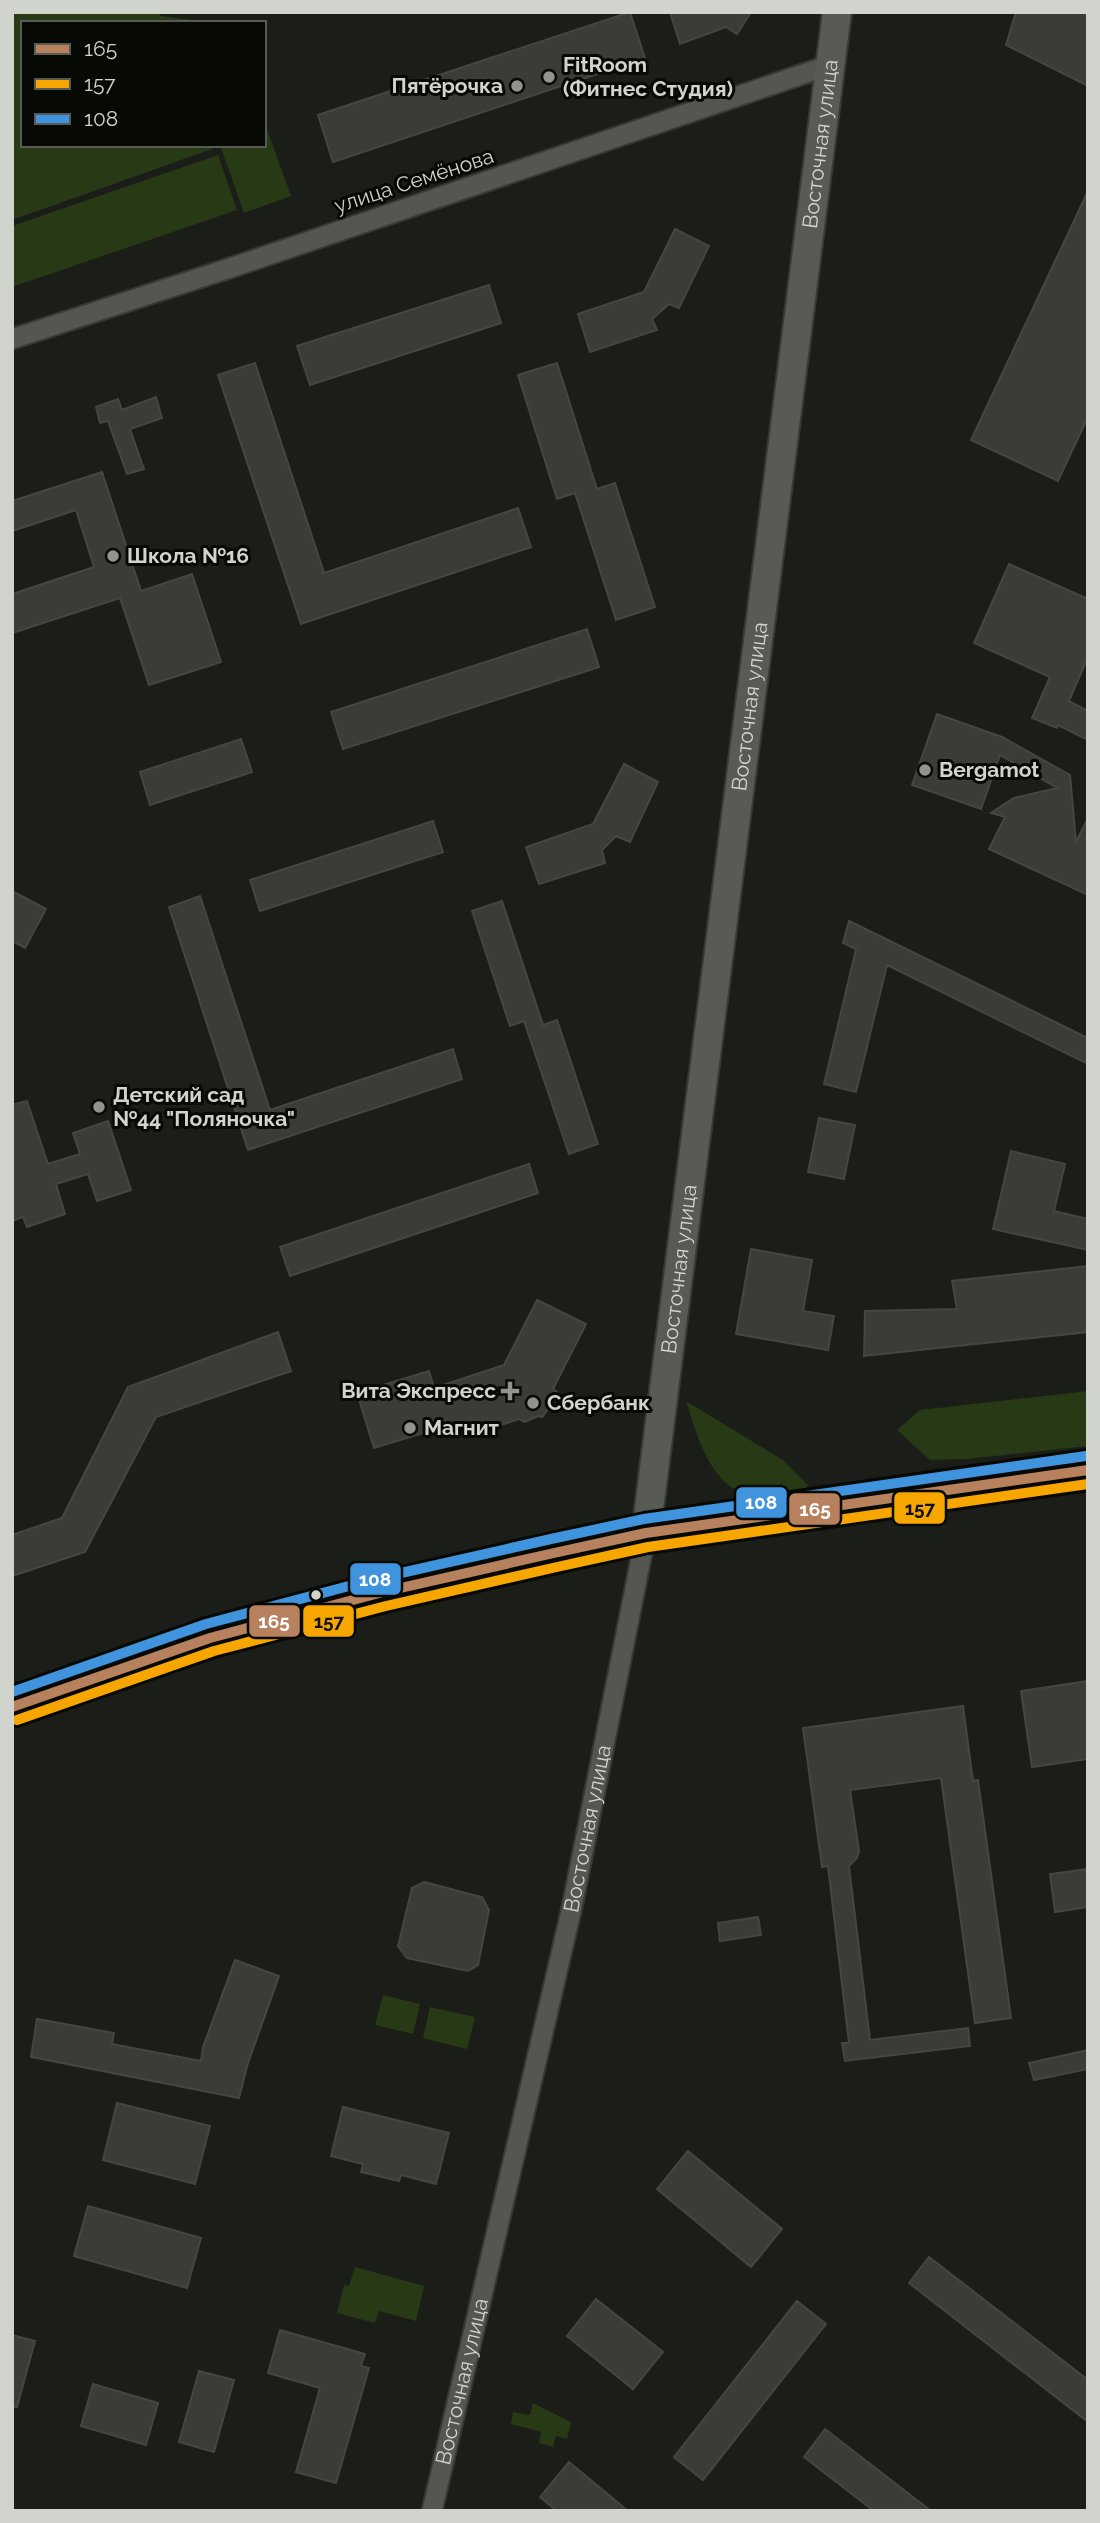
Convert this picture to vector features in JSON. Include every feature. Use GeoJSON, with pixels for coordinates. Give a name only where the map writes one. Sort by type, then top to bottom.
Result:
{"type":"FeatureCollection","features":[{"type":"Feature","properties":{"kind":"main road","name":"Восточная улица"},"geometry":{"type":"LineString","coordinates":[[646,1533],[837,12]]}},
{"type":"Feature","properties":{"kind":"main road"},"geometry":{"type":"LineString","coordinates":[[12,1707],[210,1639],[320,1608],[646,1533],[1088,1470]]}},
{"type":"Feature","properties":{"kind":"street","name":"улица Семёнова"},"geometry":{"type":"LineString","coordinates":[[12,339],[830,65]]}},
{"type":"Feature","properties":{"kind":"street","name":"Восточная улица"},"geometry":{"type":"LineString","coordinates":[[432,2511],[572,1907],[646,1533]]}},
{"type":"Feature","properties":{"kind":"green space"},"geometry":{"type":"Polygon","coordinates":[[[12,12],[157,12],[161,16],[192,20],[21,21],[21,147],[212,149],[12,220],[12,12]]]}},
{"type":"Feature","properties":{"kind":"green space"},"geometry":{"type":"Polygon","coordinates":[[[266,127],[291,196],[244,213],[221,147],[266,147],[266,127]]]}},
{"type":"Feature","properties":{"kind":"green space"},"geometry":{"type":"Polygon","coordinates":[[[218,155],[237,210],[12,287],[12,226],[218,155]]]}},
{"type":"Feature","properties":{"kind":"green space"},"geometry":{"type":"Polygon","coordinates":[[[1088,1391],[1088,1446],[966,1459],[930,1460],[897,1430],[920,1410],[1088,1391]]]}},
{"type":"Feature","properties":{"kind":"green space"},"geometry":{"type":"Polygon","coordinates":[[[686,1401],[783,1460],[808,1485],[805,1489],[762,1495],[745,1493],[731,1487],[710,1463],[702,1448],[686,1401]]]}},
{"type":"Feature","properties":{"kind":"green space"},"geometry":{"type":"Polygon","coordinates":[[[383,1995],[420,2004],[413,2034],[375,2025],[383,1995]]]}},
{"type":"Feature","properties":{"kind":"green space"},"geometry":{"type":"Polygon","coordinates":[[[430,2007],[475,2017],[467,2049],[423,2038],[430,2007]]]}},
{"type":"Feature","properties":{"kind":"green space"},"geometry":{"type":"Polygon","coordinates":[[[355,2267],[424,2286],[416,2321],[379,2311],[375,2323],[337,2313],[344,2285],[349,2286],[355,2267]]]}},
{"type":"Feature","properties":{"kind":"green space"},"geometry":{"type":"Polygon","coordinates":[[[533,2403],[571,2422],[567,2439],[556,2436],[553,2447],[539,2443],[541,2432],[511,2424],[513,2412],[530,2415],[533,2403]]]}},
{"type":"Feature","properties":{"kind":"building"},"geometry":{"type":"Polygon","coordinates":[[[630,12],[645,58],[333,162],[318,115],[630,12]]]}},
{"type":"Feature","properties":{"kind":"building"},"geometry":{"type":"Polygon","coordinates":[[[670,12],[751,12],[737,34],[726,27],[680,44],[670,12]]]}},
{"type":"Feature","properties":{"kind":"building"},"geometry":{"type":"Polygon","coordinates":[[[1016,12],[1088,12],[1088,86],[1006,45],[1016,12]]]}},
{"type":"Feature","properties":{"kind":"building"},"geometry":{"type":"Polygon","coordinates":[[[1088,191],[1088,417],[1058,481],[971,440],[1088,191]]]}},
{"type":"Feature","properties":{"kind":"building"},"geometry":{"type":"Polygon","coordinates":[[[675,229],[709,246],[679,308],[669,304],[652,319],[657,330],[590,352],[578,314],[644,292],[675,229]]]}},
{"type":"Feature","properties":{"kind":"building"},"geometry":{"type":"Polygon","coordinates":[[[489,285],[501,323],[310,385],[297,346],[489,285]]]}},
{"type":"Feature","properties":{"kind":"building"},"geometry":{"type":"Polygon","coordinates":[[[255,363],[324,573],[518,508],[531,547],[301,624],[218,375],[255,363]]]}},
{"type":"Feature","properties":{"kind":"building"},"geometry":{"type":"Polygon","coordinates":[[[557,363],[597,489],[615,483],[655,607],[616,620],[575,493],[557,499],[518,375],[557,363]]]}},
{"type":"Feature","properties":{"kind":"building"},"geometry":{"type":"Polygon","coordinates":[[[156,397],[162,418],[130,429],[144,469],[127,474],[108,421],[100,423],[96,407],[118,399],[122,410],[156,397]]]}},
{"type":"Feature","properties":{"kind":"building"},"geometry":{"type":"Polygon","coordinates":[[[102,472],[141,591],[192,574],[221,662],[149,685],[120,598],[12,633],[12,594],[94,567],[76,510],[12,531],[12,501],[102,472]]]}},
{"type":"Feature","properties":{"kind":"building"},"geometry":{"type":"Polygon","coordinates":[[[1009,564],[1088,599],[1088,657],[1069,701],[1088,711],[1088,740],[1058,725],[1057,728],[1032,718],[1050,677],[974,643],[1009,564]]]}},
{"type":"Feature","properties":{"kind":"building"},"geometry":{"type":"Polygon","coordinates":[[[587,629],[599,667],[343,749],[331,712],[587,629]]]}},
{"type":"Feature","properties":{"kind":"building"},"geometry":{"type":"Polygon","coordinates":[[[937,714],[1002,737],[1070,775],[1076,842],[1088,818],[1088,895],[989,849],[1005,817],[991,813],[1014,798],[1057,788],[1000,755],[981,809],[912,785],[937,714]]]}},
{"type":"Feature","properties":{"kind":"building"},"geometry":{"type":"Polygon","coordinates":[[[241,739],[252,772],[150,805],[140,772],[241,739]]]}},
{"type":"Feature","properties":{"kind":"building"},"geometry":{"type":"Polygon","coordinates":[[[624,764],[658,782],[630,842],[616,836],[602,850],[605,863],[539,884],[526,847],[593,824],[624,764]]]}},
{"type":"Feature","properties":{"kind":"building"},"geometry":{"type":"Polygon","coordinates":[[[433,821],[443,852],[260,911],[250,880],[433,821]]]}},
{"type":"Feature","properties":{"kind":"building"},"geometry":{"type":"Polygon","coordinates":[[[12,891],[46,909],[25,948],[12,941],[12,891]]]}},
{"type":"Feature","properties":{"kind":"building"},"geometry":{"type":"Polygon","coordinates":[[[200,896],[270,1110],[453,1049],[462,1079],[248,1150],[169,907],[200,896]]]}},
{"type":"Feature","properties":{"kind":"building"},"geometry":{"type":"Polygon","coordinates":[[[502,901],[543,1025],[557,1020],[598,1144],[569,1154],[524,1021],[510,1026],[472,911],[502,901]]]}},
{"type":"Feature","properties":{"kind":"building"},"geometry":{"type":"Polygon","coordinates":[[[849,921],[1088,1038],[1088,1064],[887,965],[856,1092],[824,1084],[856,949],[843,943],[849,921]]]}},
{"type":"Feature","properties":{"kind":"building"},"geometry":{"type":"Polygon","coordinates":[[[27,1101],[48,1164],[80,1154],[73,1133],[108,1121],[131,1190],[97,1201],[88,1174],[56,1184],[65,1214],[27,1227],[23,1217],[12,1221],[12,1105],[27,1101]]]}},
{"type":"Feature","properties":{"kind":"building"},"geometry":{"type":"Polygon","coordinates":[[[819,1118],[855,1125],[844,1179],[808,1172],[819,1118]]]}},
{"type":"Feature","properties":{"kind":"building"},"geometry":{"type":"Polygon","coordinates":[[[1011,1151],[1065,1164],[1054,1211],[1088,1219],[1088,1250],[993,1229],[1011,1151]]]}},
{"type":"Feature","properties":{"kind":"building"},"geometry":{"type":"Polygon","coordinates":[[[529,1164],[538,1193],[290,1276],[280,1247],[529,1164]]]}},
{"type":"Feature","properties":{"kind":"building"},"geometry":{"type":"Polygon","coordinates":[[[751,1249],[812,1260],[803,1311],[834,1316],[828,1350],[736,1334],[751,1249]]]}},
{"type":"Feature","properties":{"kind":"building"},"geometry":{"type":"Polygon","coordinates":[[[1088,1266],[1088,1332],[864,1356],[865,1311],[957,1309],[952,1281],[1088,1266]]]}},
{"type":"Feature","properties":{"kind":"building"},"geometry":{"type":"Polygon","coordinates":[[[537,1300],[586,1324],[553,1389],[557,1392],[542,1417],[525,1422],[519,1419],[465,1437],[439,1428],[374,1448],[357,1393],[429,1371],[434,1388],[504,1365],[537,1300]]]}},
{"type":"Feature","properties":{"kind":"building"},"geometry":{"type":"Polygon","coordinates":[[[278,1332],[291,1371],[156,1417],[85,1552],[12,1576],[12,1535],[62,1518],[128,1387],[278,1332]]]}},
{"type":"Feature","properties":{"kind":"building"},"geometry":{"type":"Polygon","coordinates":[[[1088,1681],[1088,1759],[1032,1767],[1021,1691],[1088,1681]]]}},
{"type":"Feature","properties":{"kind":"building"},"geometry":{"type":"Polygon","coordinates":[[[963,1706],[973,1781],[978,1780],[1011,2018],[975,2023],[941,1778],[850,1790],[859,1851],[857,1858],[849,1866],[870,2040],[968,2028],[970,2046],[845,2061],[842,2043],[849,2043],[828,1866],[822,1867],[803,1728],[963,1706]]]}},
{"type":"Feature","properties":{"kind":"building"},"geometry":{"type":"Polygon","coordinates":[[[1088,1869],[1088,1907],[1055,1912],[1050,1874],[1088,1869]]]}},
{"type":"Feature","properties":{"kind":"building"},"geometry":{"type":"Polygon","coordinates":[[[424,1882],[482,1897],[489,1910],[478,1965],[468,1971],[407,1958],[398,1946],[412,1888],[424,1882]]]}},
{"type":"Feature","properties":{"kind":"building"},"geometry":{"type":"Polygon","coordinates":[[[758,1917],[761,1935],[720,1941],[718,1923],[758,1917]]]}},
{"type":"Feature","properties":{"kind":"building"},"geometry":{"type":"Polygon","coordinates":[[[235,1960],[279,1976],[248,2063],[239,2098],[31,2057],[37,2019],[114,2033],[112,2044],[201,2061],[203,2047],[235,1960]]]}},
{"type":"Feature","properties":{"kind":"building"},"geometry":{"type":"Polygon","coordinates":[[[1088,2050],[1088,2069],[1034,2080],[1029,2063],[1088,2050]]]}},
{"type":"Feature","properties":{"kind":"building"},"geometry":{"type":"Polygon","coordinates":[[[117,2103],[210,2126],[195,2184],[103,2160],[117,2103]]]}},
{"type":"Feature","properties":{"kind":"building"},"geometry":{"type":"Polygon","coordinates":[[[343,2107],[449,2133],[436,2184],[401,2175],[399,2181],[361,2172],[363,2164],[331,2156],[343,2107]]]}},
{"type":"Feature","properties":{"kind":"building"},"geometry":{"type":"Polygon","coordinates":[[[688,2151],[782,2229],[751,2267],[657,2189],[688,2151]]]}},
{"type":"Feature","properties":{"kind":"building"},"geometry":{"type":"Polygon","coordinates":[[[88,2206],[201,2238],[187,2288],[74,2256],[88,2206]]]}},
{"type":"Feature","properties":{"kind":"building"},"geometry":{"type":"Polygon","coordinates":[[[929,2257],[1088,2380],[1088,2422],[909,2283],[929,2257]]]}},
{"type":"Feature","properties":{"kind":"building"},"geometry":{"type":"Polygon","coordinates":[[[596,2299],[663,2352],[633,2389],[567,2336],[596,2299]]]}},
{"type":"Feature","properties":{"kind":"building"},"geometry":{"type":"Polygon","coordinates":[[[797,2301],[826,2324],[703,2480],[674,2457],[797,2301]]]}},
{"type":"Feature","properties":{"kind":"building"},"geometry":{"type":"Polygon","coordinates":[[[280,2330],[365,2354],[361,2366],[369,2368],[336,2483],[296,2472],[320,2388],[268,2373],[280,2330]]]}},
{"type":"Feature","properties":{"kind":"building"},"geometry":{"type":"Polygon","coordinates":[[[12,2335],[35,2341],[17,2407],[12,2407],[12,2335]]]}},
{"type":"Feature","properties":{"kind":"building"},"geometry":{"type":"Polygon","coordinates":[[[199,2371],[234,2380],[214,2452],[179,2442],[199,2371]]]}},
{"type":"Feature","properties":{"kind":"building"},"geometry":{"type":"Polygon","coordinates":[[[93,2384],[158,2403],[146,2445],[81,2426],[93,2384]]]}},
{"type":"Feature","properties":{"kind":"building"},"geometry":{"type":"Polygon","coordinates":[[[825,2429],[931,2511],[874,2511],[804,2457],[825,2429]]]}},
{"type":"Feature","properties":{"kind":"building"},"geometry":{"type":"Polygon","coordinates":[[[569,2462],[628,2511],[557,2511],[540,2497],[569,2462]]]}},
{"type":"Feature","properties":{"kind":"transit line","name":"108"},"geometry":{"type":"LineString","coordinates":[[12,1692],[206,1624],[379,1578],[551,1539],[644,1519],[1086,1456]]}},
{"type":"Feature","properties":{"kind":"transit line","name":"165"},"geometry":{"type":"LineString","coordinates":[[12,1707],[210,1638],[383,1592],[554,1553],[646,1533],[1088,1470]]}},
{"type":"Feature","properties":{"kind":"transit line","name":"157"},"geometry":{"type":"LineString","coordinates":[[17,1720],[214,1651],[386,1606],[557,1567],[648,1547],[1088,1484]]}},
{"type":"Feature","properties":{"kind":"place","name":"FitRoom (Фитнес Студия)"},"geometry":{"type":"Point","coordinates":[549,77]}},
{"type":"Feature","properties":{"kind":"place","name":"Пятёрочка"},"geometry":{"type":"Point","coordinates":[517,86]}},
{"type":"Feature","properties":{"kind":"place","name":"Школа №16"},"geometry":{"type":"Point","coordinates":[113,556]}},
{"type":"Feature","properties":{"kind":"place","name":"Bergamot"},"geometry":{"type":"Point","coordinates":[925,770]}},
{"type":"Feature","properties":{"kind":"place","name":"Детский сад №44 \"Поляночка\""},"geometry":{"type":"Point","coordinates":[99,1107]}},
{"type":"Feature","properties":{"kind":"place","name":"Вита Экспресс"},"geometry":{"type":"Point","coordinates":[510,1391]}},
{"type":"Feature","properties":{"kind":"place","name":"Сбербанк"},"geometry":{"type":"Point","coordinates":[533,1403]}},
{"type":"Feature","properties":{"kind":"place","name":"Магнит"},"geometry":{"type":"Point","coordinates":[410,1428]}}]}
